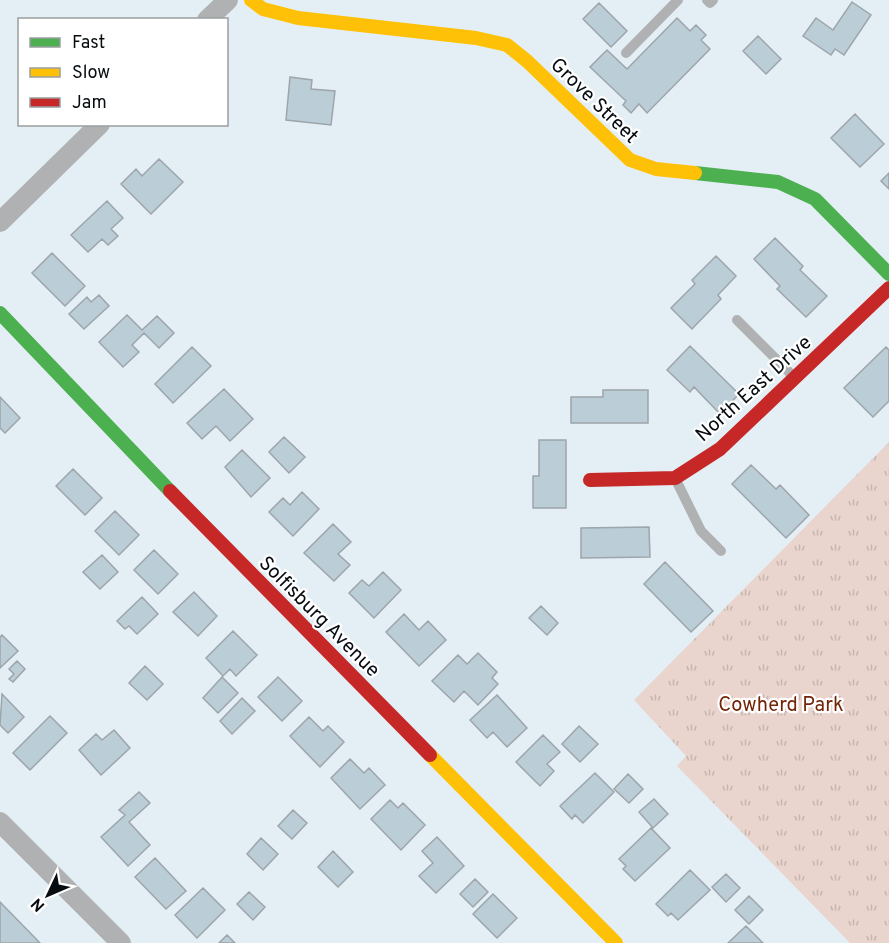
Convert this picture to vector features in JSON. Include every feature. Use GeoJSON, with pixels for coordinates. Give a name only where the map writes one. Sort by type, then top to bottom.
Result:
{"type":"FeatureCollection","features":[{"type":"Feature","properties":{"kind":"street"},"geometry":{"type":"LineString","coordinates":[[209,18],[228,0]]}},
{"type":"Feature","properties":{"kind":"street","name":"Grove Street"},"geometry":{"type":"LineString","coordinates":[[251,0],[263,9],[298,18],[476,38],[507,45],[527,61],[630,160],[656,169],[778,182],[816,199],[889,274]]}},
{"type":"Feature","properties":{"kind":"street"},"geometry":{"type":"LineString","coordinates":[[0,222],[98,126]]}},
{"type":"Feature","properties":{"kind":"street","name":"North East Drive"},"geometry":{"type":"LineString","coordinates":[[675,478],[720,449],[889,288]]}},
{"type":"Feature","properties":{"kind":"street","name":"Solfisburg Avenue"},"geometry":{"type":"LineString","coordinates":[[0,313],[224,547],[616,943]]}},
{"type":"Feature","properties":{"kind":"street"},"geometry":{"type":"LineString","coordinates":[[590,480],[675,478]]}},
{"type":"Feature","properties":{"kind":"street"},"geometry":{"type":"LineString","coordinates":[[0,822],[121,943]]}},
{"type":"Feature","properties":{"kind":"lane"},"geometry":{"type":"LineString","coordinates":[[627,53],[678,0]]}},
{"type":"Feature","properties":{"kind":"lane"},"geometry":{"type":"LineString","coordinates":[[707,0],[710,3],[712,0]]}},
{"type":"Feature","properties":{"kind":"lane"},"geometry":{"type":"LineString","coordinates":[[737,320],[795,378]]}},
{"type":"Feature","properties":{"kind":"lane"},"geometry":{"type":"LineString","coordinates":[[675,478],[701,531],[721,551]]}},
{"type":"Feature","properties":{"kind":"green space","name":"Cowherd Park"},"geometry":{"type":"Polygon","coordinates":[[[889,442],[889,943],[850,943],[677,766],[686,756],[634,700],[889,442]]]}},
{"type":"Feature","properties":{"kind":"building"},"geometry":{"type":"Polygon","coordinates":[[[852,2],[871,15],[844,55],[835,49],[831,55],[803,36],[816,18],[833,30],[852,2]]]}},
{"type":"Feature","properties":{"kind":"building"},"geometry":{"type":"Polygon","coordinates":[[[599,3],[627,31],[611,47],[583,19],[599,3]]]}},
{"type":"Feature","properties":{"kind":"building"},"geometry":{"type":"Polygon","coordinates":[[[677,18],[690,31],[696,25],[706,35],[701,40],[710,49],[647,113],[639,104],[631,113],[623,105],[626,101],[590,67],[607,50],[627,69],[677,18]]]}},
{"type":"Feature","properties":{"kind":"building"},"geometry":{"type":"Polygon","coordinates":[[[758,36],[781,59],[766,74],[743,51],[758,36]]]}},
{"type":"Feature","properties":{"kind":"building"},"geometry":{"type":"Polygon","coordinates":[[[290,77],[312,80],[311,89],[335,91],[331,125],[286,120],[290,77]]]}},
{"type":"Feature","properties":{"kind":"building"},"geometry":{"type":"Polygon","coordinates":[[[855,114],[884,144],[860,167],[831,138],[855,114]]]}},
{"type":"Feature","properties":{"kind":"building"},"geometry":{"type":"Polygon","coordinates":[[[159,159],[183,182],[151,214],[121,184],[136,169],[142,176],[159,159]]]}},
{"type":"Feature","properties":{"kind":"building"},"geometry":{"type":"Polygon","coordinates":[[[889,173],[889,189],[881,181],[889,173]]]}},
{"type":"Feature","properties":{"kind":"building"},"geometry":{"type":"Polygon","coordinates":[[[107,201],[123,218],[111,229],[118,236],[108,245],[102,239],[88,252],[71,235],[107,201]]]}},
{"type":"Feature","properties":{"kind":"building"},"geometry":{"type":"Polygon","coordinates":[[[775,238],[803,266],[800,270],[827,296],[806,317],[777,289],[780,286],[754,259],[775,238]]]}},
{"type":"Feature","properties":{"kind":"building"},"geometry":{"type":"Polygon","coordinates":[[[52,253],[85,286],[65,306],[32,273],[52,253]]]}},
{"type":"Feature","properties":{"kind":"building"},"geometry":{"type":"Polygon","coordinates":[[[716,256],[736,276],[718,295],[721,299],[692,329],[671,308],[695,284],[692,280],[716,256]]]}},
{"type":"Feature","properties":{"kind":"building"},"geometry":{"type":"Polygon","coordinates":[[[99,295],[109,306],[84,329],[69,314],[87,297],[91,302],[99,295]]]}},
{"type":"Feature","properties":{"kind":"building"},"geometry":{"type":"Polygon","coordinates":[[[127,315],[142,330],[157,316],[174,333],[159,348],[144,333],[132,345],[139,352],[123,367],[99,342],[127,315]]]}},
{"type":"Feature","properties":{"kind":"building"},"geometry":{"type":"Polygon","coordinates":[[[690,346],[739,394],[720,414],[694,387],[690,392],[667,370],[690,346]]]}},
{"type":"Feature","properties":{"kind":"building"},"geometry":{"type":"Polygon","coordinates":[[[192,347],[211,366],[173,403],[155,384],[192,347]]]}},
{"type":"Feature","properties":{"kind":"building"},"geometry":{"type":"Polygon","coordinates":[[[886,347],[889,350],[889,401],[873,417],[844,388],[886,347]]]}},
{"type":"Feature","properties":{"kind":"building"},"geometry":{"type":"Polygon","coordinates":[[[224,389],[253,419],[230,441],[216,426],[202,439],[187,423],[224,389]]]}},
{"type":"Feature","properties":{"kind":"building"},"geometry":{"type":"Polygon","coordinates":[[[603,390],[648,390],[648,423],[571,423],[571,397],[603,397],[603,390]]]}},
{"type":"Feature","properties":{"kind":"building"},"geometry":{"type":"Polygon","coordinates":[[[0,397],[20,418],[5,433],[0,428],[0,397]]]}},
{"type":"Feature","properties":{"kind":"building"},"geometry":{"type":"Polygon","coordinates":[[[284,437],[305,457],[289,473],[269,452],[284,437]]]}},
{"type":"Feature","properties":{"kind":"building"},"geometry":{"type":"Polygon","coordinates":[[[539,440],[566,440],[566,508],[533,508],[533,476],[539,476],[539,440]]]}},
{"type":"Feature","properties":{"kind":"building"},"geometry":{"type":"Polygon","coordinates":[[[242,450],[270,478],[251,497],[225,467],[242,450]]]}},
{"type":"Feature","properties":{"kind":"building"},"geometry":{"type":"Polygon","coordinates":[[[751,465],[776,489],[780,485],[809,515],[786,538],[732,484],[751,465]]]}},
{"type":"Feature","properties":{"kind":"building"},"geometry":{"type":"Polygon","coordinates":[[[73,469],[102,498],[85,515],[56,486],[73,469]]]}},
{"type":"Feature","properties":{"kind":"building"},"geometry":{"type":"Polygon","coordinates":[[[302,492],[319,509],[293,536],[269,512],[283,498],[290,505],[302,492]]]}},
{"type":"Feature","properties":{"kind":"building"},"geometry":{"type":"Polygon","coordinates":[[[115,511],[139,535],[119,555],[95,531],[115,511]]]}},
{"type":"Feature","properties":{"kind":"building"},"geometry":{"type":"Polygon","coordinates":[[[333,524],[351,542],[338,554],[350,565],[334,581],[304,553],[333,524]]]}},
{"type":"Feature","properties":{"kind":"building"},"geometry":{"type":"Polygon","coordinates":[[[649,527],[650,557],[581,558],[581,528],[649,527]]]}},
{"type":"Feature","properties":{"kind":"building"},"geometry":{"type":"Polygon","coordinates":[[[154,550],[178,574],[158,594],[134,570],[154,550]]]}},
{"type":"Feature","properties":{"kind":"building"},"geometry":{"type":"Polygon","coordinates":[[[102,555],[118,572],[100,589],[83,572],[102,555]]]}},
{"type":"Feature","properties":{"kind":"building"},"geometry":{"type":"Polygon","coordinates":[[[665,562],[713,611],[691,632],[644,584],[665,562]]]}},
{"type":"Feature","properties":{"kind":"building"},"geometry":{"type":"Polygon","coordinates":[[[383,572],[401,590],[374,618],[349,593],[362,580],[369,586],[383,572]]]}},
{"type":"Feature","properties":{"kind":"building"},"geometry":{"type":"Polygon","coordinates":[[[194,592],[217,616],[198,636],[173,612],[194,592]]]}},
{"type":"Feature","properties":{"kind":"building"},"geometry":{"type":"Polygon","coordinates":[[[142,597],[158,614],[137,634],[129,626],[125,629],[117,621],[142,597]]]}},
{"type":"Feature","properties":{"kind":"building"},"geometry":{"type":"Polygon","coordinates":[[[541,606],[558,623],[547,635],[529,618],[541,606]]]}},
{"type":"Feature","properties":{"kind":"building"},"geometry":{"type":"Polygon","coordinates":[[[404,614],[419,630],[428,621],[446,640],[419,666],[386,632],[404,614]]]}},
{"type":"Feature","properties":{"kind":"building"},"geometry":{"type":"Polygon","coordinates":[[[233,631],[257,655],[236,676],[230,669],[223,676],[206,658],[233,631]]]}},
{"type":"Feature","properties":{"kind":"building"},"geometry":{"type":"Polygon","coordinates":[[[2,635],[18,651],[0,668],[0,637],[2,635]]]}},
{"type":"Feature","properties":{"kind":"building"},"geometry":{"type":"Polygon","coordinates":[[[478,653],[497,672],[492,678],[498,684],[478,705],[464,691],[454,702],[432,681],[458,655],[467,664],[478,653]]]}},
{"type":"Feature","properties":{"kind":"building"},"geometry":{"type":"Polygon","coordinates":[[[17,661],[25,669],[13,682],[9,679],[14,674],[9,669],[17,661]]]}},
{"type":"Feature","properties":{"kind":"building"},"geometry":{"type":"Polygon","coordinates":[[[145,666],[163,684],[147,700],[129,683],[145,666]]]}},
{"type":"Feature","properties":{"kind":"building"},"geometry":{"type":"Polygon","coordinates":[[[222,677],[238,693],[218,713],[203,698],[222,677]]]}},
{"type":"Feature","properties":{"kind":"building"},"geometry":{"type":"Polygon","coordinates":[[[278,677],[302,701],[282,721],[258,697],[278,677]]]}},
{"type":"Feature","properties":{"kind":"building"},"geometry":{"type":"Polygon","coordinates":[[[2,694],[24,717],[8,733],[0,725],[2,694]]]}},
{"type":"Feature","properties":{"kind":"building"},"geometry":{"type":"Polygon","coordinates":[[[497,695],[527,728],[507,747],[493,732],[487,738],[470,720],[497,695]]]}},
{"type":"Feature","properties":{"kind":"building"},"geometry":{"type":"Polygon","coordinates":[[[242,698],[255,711],[232,734],[220,721],[242,698]]]}},
{"type":"Feature","properties":{"kind":"building"},"geometry":{"type":"Polygon","coordinates":[[[50,716],[67,733],[30,770],[13,753],[50,716]]]}},
{"type":"Feature","properties":{"kind":"building"},"geometry":{"type":"Polygon","coordinates":[[[309,717],[323,731],[328,726],[344,742],[320,767],[290,736],[309,717]]]}},
{"type":"Feature","properties":{"kind":"building"},"geometry":{"type":"Polygon","coordinates":[[[579,726],[598,744],[580,762],[562,744],[579,726]]]}},
{"type":"Feature","properties":{"kind":"building"},"geometry":{"type":"Polygon","coordinates":[[[114,730],[130,748],[101,775],[79,750],[96,734],[102,740],[114,730]]]}},
{"type":"Feature","properties":{"kind":"building"},"geometry":{"type":"Polygon","coordinates":[[[543,735],[560,752],[547,764],[554,771],[540,786],[516,762],[543,735]]]}},
{"type":"Feature","properties":{"kind":"building"},"geometry":{"type":"Polygon","coordinates":[[[350,759],[364,773],[369,768],[385,785],[360,809],[331,778],[350,759]]]}},
{"type":"Feature","properties":{"kind":"building"},"geometry":{"type":"Polygon","coordinates":[[[595,773],[614,792],[583,823],[575,815],[572,819],[560,806],[595,773]]]}},
{"type":"Feature","properties":{"kind":"building"},"geometry":{"type":"Polygon","coordinates":[[[628,774],[643,789],[629,803],[614,789],[628,774]]]}},
{"type":"Feature","properties":{"kind":"building"},"geometry":{"type":"Polygon","coordinates":[[[139,792],[150,803],[129,822],[150,845],[128,866],[101,837],[125,815],[119,810],[139,792]]]}},
{"type":"Feature","properties":{"kind":"building"},"geometry":{"type":"Polygon","coordinates":[[[654,799],[668,814],[653,828],[639,812],[654,799]]]}},
{"type":"Feature","properties":{"kind":"building"},"geometry":{"type":"Polygon","coordinates":[[[390,800],[398,808],[403,803],[425,825],[401,850],[371,819],[390,800]]]}},
{"type":"Feature","properties":{"kind":"building"},"geometry":{"type":"Polygon","coordinates":[[[293,810],[307,823],[292,839],[278,826],[293,810]]]}},
{"type":"Feature","properties":{"kind":"building"},"geometry":{"type":"Polygon","coordinates":[[[651,828],[670,848],[635,881],[623,869],[626,866],[619,859],[651,828]]]}},
{"type":"Feature","properties":{"kind":"building"},"geometry":{"type":"Polygon","coordinates":[[[437,837],[464,866],[436,893],[419,876],[433,863],[422,851],[437,837]]]}},
{"type":"Feature","properties":{"kind":"building"},"geometry":{"type":"Polygon","coordinates":[[[261,838],[278,854],[263,870],[247,854],[261,838]]]}},
{"type":"Feature","properties":{"kind":"building"},"geometry":{"type":"Polygon","coordinates":[[[333,851],[353,872],[338,887],[318,867],[333,851]]]}},
{"type":"Feature","properties":{"kind":"building"},"geometry":{"type":"Polygon","coordinates":[[[155,858],[186,891],[166,909],[135,877],[155,858]]]}},
{"type":"Feature","properties":{"kind":"building"},"geometry":{"type":"Polygon","coordinates":[[[690,870],[710,890],[678,920],[671,913],[668,916],[656,904],[690,870]]]}},
{"type":"Feature","properties":{"kind":"building"},"geometry":{"type":"Polygon","coordinates":[[[726,874],[740,888],[726,902],[712,887],[726,874]]]}},
{"type":"Feature","properties":{"kind":"building"},"geometry":{"type":"Polygon","coordinates":[[[475,879],[488,892],[473,907],[460,894],[475,879]]]}},
{"type":"Feature","properties":{"kind":"building"},"geometry":{"type":"Polygon","coordinates":[[[203,888],[225,910],[197,938],[175,915],[203,888]]]}},
{"type":"Feature","properties":{"kind":"building"},"geometry":{"type":"Polygon","coordinates":[[[249,892],[265,907],[253,920],[237,904],[249,892]]]}},
{"type":"Feature","properties":{"kind":"building"},"geometry":{"type":"Polygon","coordinates":[[[493,894],[517,918],[497,938],[473,914],[493,894]]]}},
{"type":"Feature","properties":{"kind":"building"},"geometry":{"type":"Polygon","coordinates":[[[749,896],[763,910],[749,924],[735,910],[749,896]]]}},
{"type":"Feature","properties":{"kind":"building"},"geometry":{"type":"Polygon","coordinates":[[[0,902],[40,943],[0,943],[0,902]]]}},
{"type":"Feature","properties":{"kind":"building"},"geometry":{"type":"Polygon","coordinates":[[[746,926],[763,943],[728,943],[746,926]]]}},
{"type":"Feature","properties":{"kind":"building"},"geometry":{"type":"Polygon","coordinates":[[[227,935],[235,943],[219,943],[227,935]]]}},
{"type":"Feature","properties":{"kind":"traffic: fast"},"geometry":{"type":"LineString","coordinates":[[695,173],[778,182],[815,199],[889,274]]}},
{"type":"Feature","properties":{"kind":"traffic: fast"},"geometry":{"type":"LineString","coordinates":[[0,313],[170,491]]}},
{"type":"Feature","properties":{"kind":"traffic: slow"},"geometry":{"type":"LineString","coordinates":[[251,0],[263,9],[298,18],[476,38],[507,45],[527,61],[630,160],[656,169],[695,173]]}},
{"type":"Feature","properties":{"kind":"traffic: slow"},"geometry":{"type":"LineString","coordinates":[[430,755],[616,943]]}},
{"type":"Feature","properties":{"kind":"traffic: jam"},"geometry":{"type":"LineString","coordinates":[[590,480],[675,478],[720,449],[889,288]]}},
{"type":"Feature","properties":{"kind":"traffic: jam"},"geometry":{"type":"LineString","coordinates":[[170,491],[430,755]]}}]}
